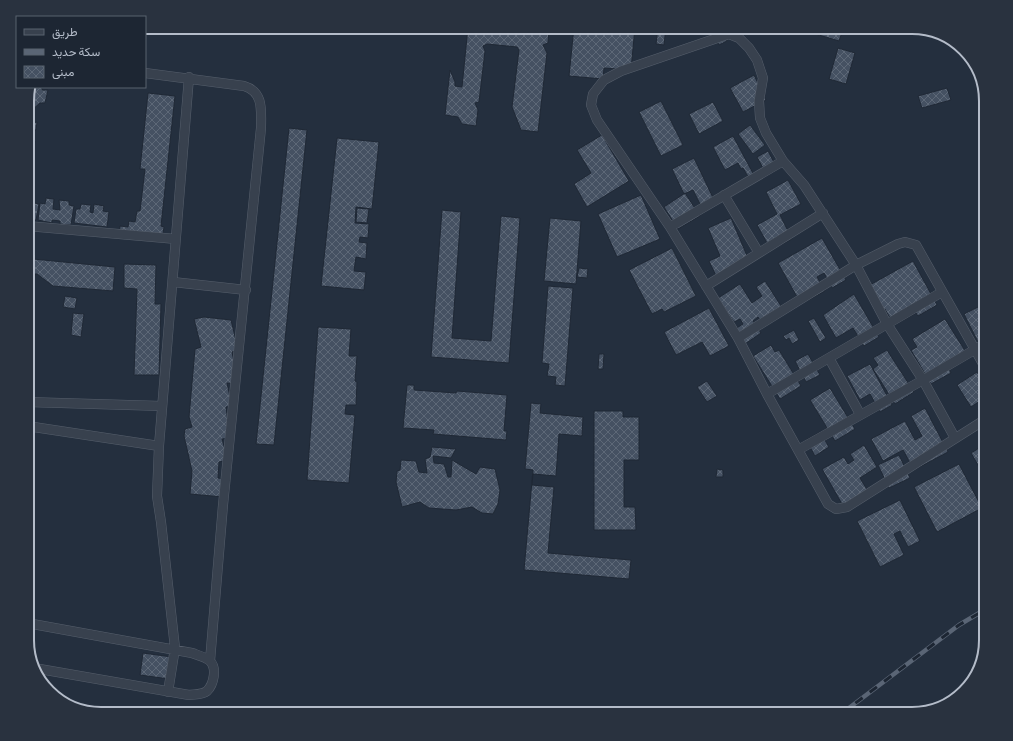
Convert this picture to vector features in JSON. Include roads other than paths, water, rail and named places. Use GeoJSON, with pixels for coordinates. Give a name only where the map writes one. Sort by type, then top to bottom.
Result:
{"type":"FeatureCollection","features":[{"type":"Feature","properties":{"kind":"street"},"geometry":{"type":"LineString","coordinates":[[955,438],[923,380],[887,324],[856,265],[804,185],[783,161],[766,132],[760,118],[759,101],[763,78],[758,60],[749,48],[739,38],[729,34],[621,71],[604,80],[593,94],[591,105],[597,120],[670,227],[738,338],[766,394],[828,504],[836,509],[847,508],[979,423]]}},
{"type":"Feature","properties":{"kind":"street"},"geometry":{"type":"LineString","coordinates":[[41,669],[189,695],[201,694],[207,691],[214,676],[210,661],[223,505],[246,290],[262,107],[255,92],[244,86],[189,77],[146,73]]}},
{"type":"Feature","properties":{"kind":"street"},"geometry":{"type":"LineString","coordinates":[[168,692],[175,648],[157,496],[162,406],[189,77]]}},
{"type":"Feature","properties":{"kind":"street"},"geometry":{"type":"LineString","coordinates":[[670,227],[783,161]]}},
{"type":"Feature","properties":{"kind":"street"},"geometry":{"type":"LineString","coordinates":[[724,195],[759,253]]}},
{"type":"Feature","properties":{"kind":"street"},"geometry":{"type":"LineString","coordinates":[[706,286],[822,214]]}},
{"type":"Feature","properties":{"kind":"street"},"geometry":{"type":"LineString","coordinates":[[34,227],[176,239]]}},
{"type":"Feature","properties":{"kind":"street"},"geometry":{"type":"LineString","coordinates":[[738,338],[856,265],[898,244],[912,243],[916,246],[979,358]]}},
{"type":"Feature","properties":{"kind":"street"},"geometry":{"type":"LineString","coordinates":[[173,282],[246,290]]}},
{"type":"Feature","properties":{"kind":"street"},"geometry":{"type":"LineString","coordinates":[[766,394],[942,292]]}},
{"type":"Feature","properties":{"kind":"street"},"geometry":{"type":"LineString","coordinates":[[798,450],[979,347]]}},
{"type":"Feature","properties":{"kind":"street"},"geometry":{"type":"LineString","coordinates":[[829,358],[860,414]]}},
{"type":"Feature","properties":{"kind":"street"},"geometry":{"type":"LineString","coordinates":[[34,402],[162,406]]}},
{"type":"Feature","properties":{"kind":"street"},"geometry":{"type":"LineString","coordinates":[[34,427],[159,446]]}},
{"type":"Feature","properties":{"kind":"street"},"geometry":{"type":"LineString","coordinates":[[34,624],[175,648],[192,653],[210,661]]}},
{"type":"Feature","properties":{"kind":"railway"},"geometry":{"type":"LineString","coordinates":[[850,707],[959,625],[979,613]]}}]}
